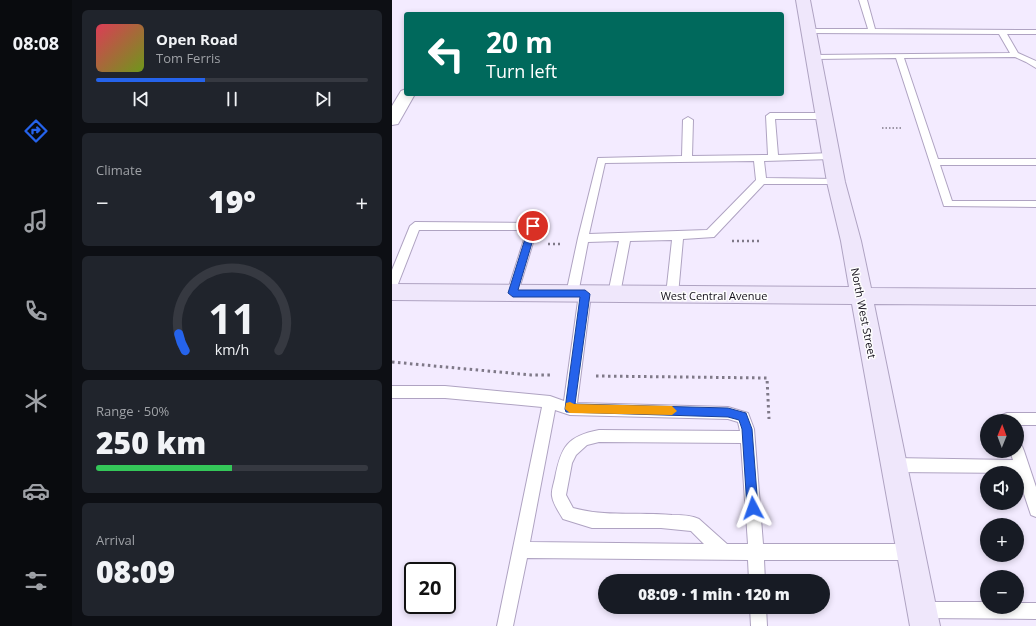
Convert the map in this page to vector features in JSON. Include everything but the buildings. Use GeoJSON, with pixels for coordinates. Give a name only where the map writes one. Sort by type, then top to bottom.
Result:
{"type":"FeatureCollection","features":[{"type":"Feature","properties":{"kind":"main road","name":"North West Street"},"geometry":{"type":"LineString","coordinates":[[804,0],[836,182],[851,241],[862,296],[923,618]]}},
{"type":"Feature","properties":{"kind":"main road","name":"West Central Avenue"},"geometry":{"type":"LineString","coordinates":[[392,292],[1036,297]]}},
{"type":"Feature","properties":{"kind":"street"},"geometry":{"type":"LineString","coordinates":[[392,120],[406,96]]}},
{"type":"Feature","properties":{"kind":"lane"},"geometry":{"type":"LineString","coordinates":[[862,0],[872,31]]}},
{"type":"Feature","properties":{"kind":"lane"},"geometry":{"type":"LineString","coordinates":[[810,31],[1036,32]]}},
{"type":"Feature","properties":{"kind":"lane"},"geometry":{"type":"LineString","coordinates":[[1002,32],[1014,55]]}},
{"type":"Feature","properties":{"kind":"lane"},"geometry":{"type":"LineString","coordinates":[[815,57],[1014,55],[1026,58],[1034,62],[1036,66]]}},
{"type":"Feature","properties":{"kind":"lane"},"geometry":{"type":"LineString","coordinates":[[899,56],[948,204],[1036,204]]}},
{"type":"Feature","properties":{"kind":"lane"},"geometry":{"type":"LineString","coordinates":[[773,158],[770,116],[825,116]]}},
{"type":"Feature","properties":{"kind":"lane"},"geometry":{"type":"LineString","coordinates":[[687,159],[688,120]]}},
{"type":"Feature","properties":{"kind":"lane"},"geometry":{"type":"LineString","coordinates":[[570,409],[583,238],[601,160],[832,156]]}},
{"type":"Feature","properties":{"kind":"lane"},"geometry":{"type":"LineString","coordinates":[[583,238],[710,234],[761,181],[760,158]]}},
{"type":"Feature","properties":{"kind":"lane"},"geometry":{"type":"LineString","coordinates":[[934,162],[1036,162]]}},
{"type":"Feature","properties":{"kind":"lane"},"geometry":{"type":"LineString","coordinates":[[761,181],[836,182]]}},
{"type":"Feature","properties":{"kind":"lane"},"geometry":{"type":"LineString","coordinates":[[392,284],[415,226],[533,226],[513,293]]}},
{"type":"Feature","properties":{"kind":"lane"},"geometry":{"type":"LineString","coordinates":[[672,295],[678,236]]}},
{"type":"Feature","properties":{"kind":"lane"},"geometry":{"type":"LineString","coordinates":[[614,294],[625,237]]}},
{"type":"Feature","properties":{"kind":"lane"},"geometry":{"type":"LineString","coordinates":[[392,392],[445,392],[550,402],[570,409],[728,412],[743,417],[747,437],[757,574]]}},
{"type":"Feature","properties":{"kind":"lane"},"geometry":{"type":"LineString","coordinates":[[505,626],[550,402]]}},
{"type":"Feature","properties":{"kind":"lane"},"geometry":{"type":"LineString","coordinates":[[1024,419],[1036,419]]}},
{"type":"Feature","properties":{"kind":"lane"},"geometry":{"type":"LineString","coordinates":[[723,551],[694,524],[662,521],[592,521],[568,514],[558,496],[564,470],[571,450],[583,439],[599,436],[747,437]]}},
{"type":"Feature","properties":{"kind":"lane"},"geometry":{"type":"LineString","coordinates":[[893,465],[980,466]]}},
{"type":"Feature","properties":{"kind":"lane"},"geometry":{"type":"LineString","coordinates":[[1024,476],[1036,510]]}},
{"type":"Feature","properties":{"kind":"lane"},"geometry":{"type":"LineString","coordinates":[[521,550],[910,552]]}},
{"type":"Feature","properties":{"kind":"lane"},"geometry":{"type":"LineString","coordinates":[[923,618],[1036,611]]}},
{"type":"Feature","properties":{"kind":"lane"},"geometry":{"type":"LineString","coordinates":[[758,614],[759,626]]}},
{"type":"Feature","properties":{"kind":"slow traffic"},"geometry":{"type":"LineString","coordinates":[[570,406],[570,409],[672,411]]}},
{"type":"Feature","properties":{"kind":"route"},"geometry":{"type":"LineString","coordinates":[[533,226],[513,293],[585,294],[570,409],[728,412],[743,417],[747,429],[753,508]]}}]}
